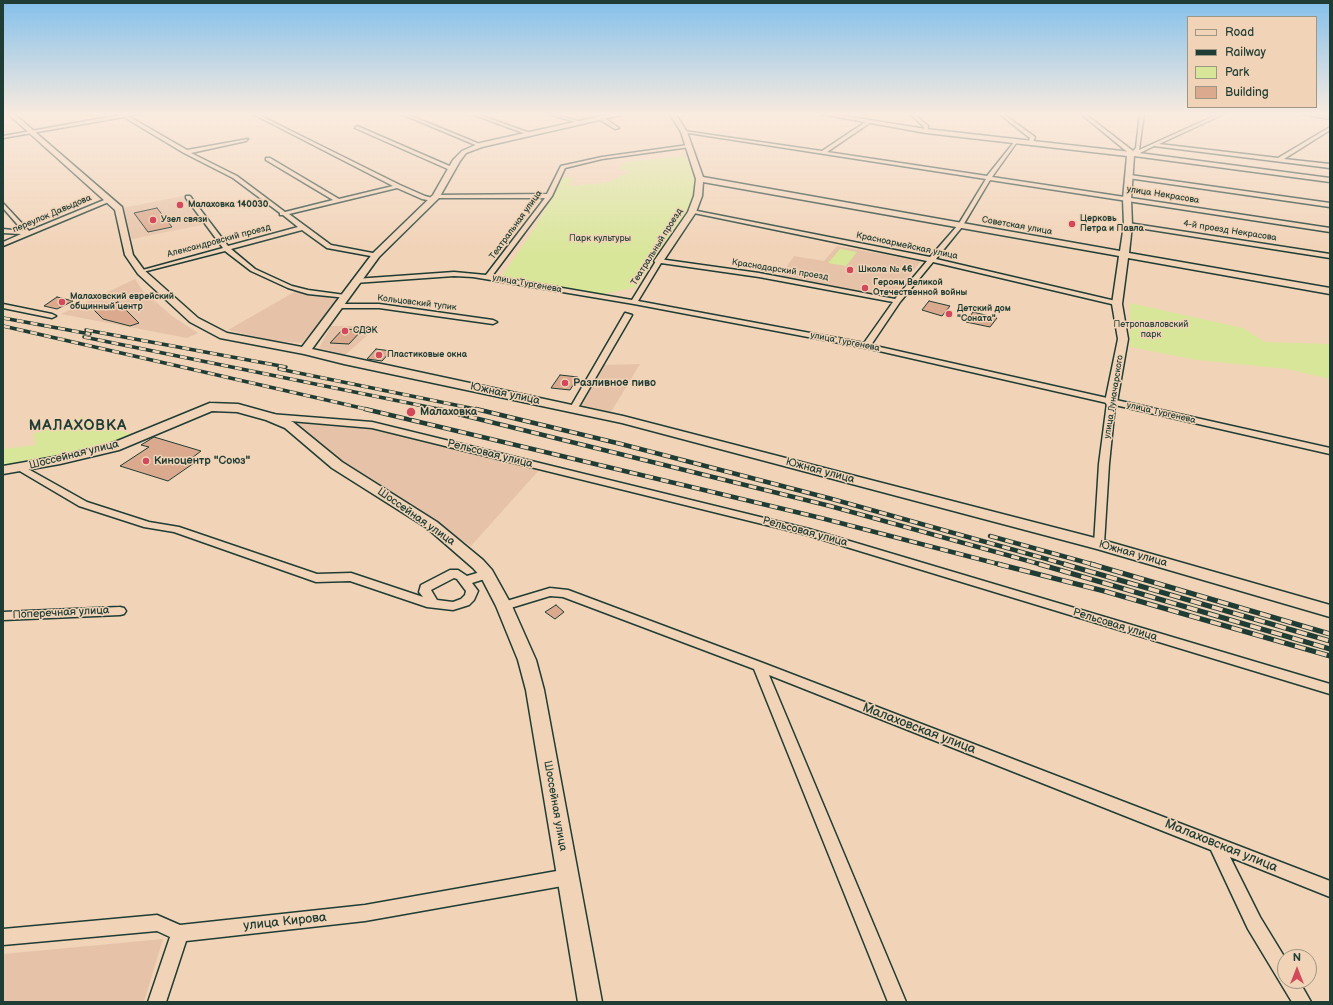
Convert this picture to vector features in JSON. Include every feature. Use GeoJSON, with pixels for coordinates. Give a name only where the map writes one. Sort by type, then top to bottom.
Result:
{"type":"FeatureCollection","features":[{"type":"Feature","properties":{"kind":"street","name":"Южная улица"},"geometry":{"type":"LineString","coordinates":[[65,160],[119,210],[130,255],[141,272],[194,320],[208,329],[237,339],[304,351],[344,362],[574,408],[1099,544],[1330,611]]}},
{"type":"Feature","properties":{"kind":"street"},"geometry":{"type":"LineString","coordinates":[[201,160],[235,177],[282,214],[329,247],[376,255]]}},
{"type":"Feature","properties":{"kind":"street"},"geometry":{"type":"LineString","coordinates":[[270,160],[338,201]]}},
{"type":"Feature","properties":{"kind":"street"},"geometry":{"type":"LineString","coordinates":[[347,160],[424,198],[549,196]]}},
{"type":"Feature","properties":{"kind":"street"},"geometry":{"type":"LineString","coordinates":[[431,160],[452,169]]}},
{"type":"Feature","properties":{"kind":"street"},"geometry":{"type":"LineString","coordinates":[[304,351],[376,255],[434,198],[457,160]]}},
{"type":"Feature","properties":{"kind":"street","name":"Театральная улица"},"geometry":{"type":"LineString","coordinates":[[488,277],[549,196],[563,167],[600,160]]}},
{"type":"Feature","properties":{"kind":"street","name":"Театральный проезд"},"geometry":{"type":"LineString","coordinates":[[634,302],[692,212],[698,196],[700,179],[693,160]]}},
{"type":"Feature","properties":{"kind":"street","name":"улица Некрасова"},"geometry":{"type":"LineString","coordinates":[[874,160],[1330,230]]}},
{"type":"Feature","properties":{"kind":"street"},"geometry":{"type":"LineString","coordinates":[[866,346],[898,301],[960,226],[989,178],[1002,160]]}},
{"type":"Feature","properties":{"kind":"street","name":"улица Луначарского"},"geometry":{"type":"LineString","coordinates":[[1099,544],[1104,464],[1112,402],[1123,339],[1117,304],[1128,225],[1127,199],[1131,160]]}},
{"type":"Feature","properties":{"kind":"street"},"geometry":{"type":"LineString","coordinates":[[1177,160],[1330,180]]}},
{"type":"Feature","properties":{"kind":"street"},"geometry":{"type":"LineString","coordinates":[[1279,160],[1330,166]]}},
{"type":"Feature","properties":{"kind":"street"},"geometry":{"type":"LineString","coordinates":[[1130,177],[1330,205]]}},
{"type":"Feature","properties":{"kind":"street","name":"Советская улица"},"geometry":{"type":"LineString","coordinates":[[700,179],[1330,291]]}},
{"type":"Feature","properties":{"kind":"street"},"geometry":{"type":"LineString","coordinates":[[282,214],[398,186]]}},
{"type":"Feature","properties":{"kind":"street"},"geometry":{"type":"LineString","coordinates":[[188,197],[227,248],[253,270],[290,287],[308,292],[345,297]]}},
{"type":"Feature","properties":{"kind":"street","name":"переулок Давыдова"},"geometry":{"type":"LineString","coordinates":[[3,244],[109,200]]}},
{"type":"Feature","properties":{"kind":"street"},"geometry":{"type":"LineString","coordinates":[[3,205],[29,234]]}},
{"type":"Feature","properties":{"kind":"street","name":"Красноармейская улица"},"geometry":{"type":"LineString","coordinates":[[692,212],[933,260],[1117,304]]}},
{"type":"Feature","properties":{"kind":"street","name":"4-й проезд Некрасова"},"geometry":{"type":"LineString","coordinates":[[1128,225],[1330,256]]}},
{"type":"Feature","properties":{"kind":"street","name":"Александровский проезд"},"geometry":{"type":"LineString","coordinates":[[141,272],[301,228]]}},
{"type":"Feature","properties":{"kind":"street"},"geometry":{"type":"LineString","coordinates":[[3,231],[29,234]]}},
{"type":"Feature","properties":{"kind":"street","name":"Краснодарский проезд"},"geometry":{"type":"LineString","coordinates":[[659,261],[759,275],[898,301]]}},
{"type":"Feature","properties":{"kind":"street","name":"улица Тургенева"},"geometry":{"type":"LineString","coordinates":[[355,281],[454,274],[488,277],[634,302],[866,346],[1330,451]]}},
{"type":"Feature","properties":{"kind":"street"},"geometry":{"type":"LineString","coordinates":[[3,306],[52,316]]}},
{"type":"Feature","properties":{"kind":"street","name":"Кольцовский тупик"},"geometry":{"type":"LineString","coordinates":[[338,306],[379,306],[493,322]]}},
{"type":"Feature","properties":{"kind":"street"},"geometry":{"type":"LineString","coordinates":[[574,408],[628,314]]}},
{"type":"Feature","properties":{"kind":"street","name":"Шоссейная улица"},"geometry":{"type":"LineString","coordinates":[[3,470],[21,468],[114,447],[210,407],[228,406],[270,417],[289,426],[337,465],[432,525],[455,543],[487,574],[504,606],[527,660],[535,690],[590,1002]]}},
{"type":"Feature","properties":{"kind":"street","name":"Рельсовая улица"},"geometry":{"type":"LineString","coordinates":[[270,417],[372,425],[809,532],[1330,689]]}},
{"type":"Feature","properties":{"kind":"street"},"geometry":{"type":"LineString","coordinates":[[21,468],[82,504],[148,525],[175,529],[316,578],[351,577],[422,602],[434,604],[453,606],[465,602],[470,597],[472,591],[461,576],[454,573],[429,585],[426,588],[425,592],[434,604]]}},
{"type":"Feature","properties":{"kind":"street"},"geometry":{"type":"LineString","coordinates":[[465,581],[487,574]]}},
{"type":"Feature","properties":{"kind":"street","name":"Малаховская улица"},"geometry":{"type":"LineString","coordinates":[[504,606],[550,592],[564,593],[759,666],[1330,890]]}},
{"type":"Feature","properties":{"kind":"street","name":"Поперечная улица"},"geometry":{"type":"LineString","coordinates":[[3,616],[120,610]]}},
{"type":"Feature","properties":{"kind":"street"},"geometry":{"type":"LineString","coordinates":[[759,666],[898,1002]]}},
{"type":"Feature","properties":{"kind":"street"},"geometry":{"type":"LineString","coordinates":[[1216,844],[1254,923],[1277,961]]}},
{"type":"Feature","properties":{"kind":"street","name":"улица Кирова"},"geometry":{"type":"LineString","coordinates":[[3,937],[157,923],[180,933],[373,912],[568,877]]}},
{"type":"Feature","properties":{"kind":"street"},"geometry":{"type":"LineString","coordinates":[[157,1002],[180,933]]}},
{"type":"Feature","properties":{"kind":"street"},"geometry":{"type":"LineString","coordinates":[[1294,989],[1302,1002]]}},
{"type":"Feature","properties":{"kind":"shaded area"},"geometry":{"type":"Polygon","coordinates":[[[183,196],[202,225],[132,239],[122,208],[183,196]]]}},
{"type":"Feature","properties":{"kind":"shaded area","name":"Школа № 46"},"geometry":{"type":"Polygon","coordinates":[[[837,246],[921,261],[893,297],[779,278],[794,256],[824,261],[837,246]]]}},
{"type":"Feature","properties":{"kind":"shaded area"},"geometry":{"type":"Polygon","coordinates":[[[135,279],[143,291],[172,316],[198,333],[187,338],[61,314],[135,279]]]}},
{"type":"Feature","properties":{"kind":"shaded area"},"geometry":{"type":"Polygon","coordinates":[[[296,291],[339,298],[302,343],[274,341],[228,330],[296,291]]]}},
{"type":"Feature","properties":{"kind":"shaded area"},"geometry":{"type":"Polygon","coordinates":[[[331,326],[378,326],[345,355],[319,348],[331,326]]]}},
{"type":"Feature","properties":{"kind":"shaded area"},"geometry":{"type":"Polygon","coordinates":[[[640,364],[611,412],[581,405],[603,365],[640,364]]]}},
{"type":"Feature","properties":{"kind":"shaded area"},"geometry":{"type":"Polygon","coordinates":[[[290,419],[372,426],[540,469],[471,546],[343,463],[290,419]]]}},
{"type":"Feature","properties":{"kind":"shaded area"},"geometry":{"type":"Polygon","coordinates":[[[163,939],[144,1002],[3,1002],[3,954],[163,939]]]}},
{"type":"Feature","properties":{"kind":"green space","name":"Парк культуры"},"geometry":{"type":"Polygon","coordinates":[[[647,160],[687,160],[696,175],[697,191],[686,213],[636,287],[599,295],[502,276],[532,232],[551,200],[560,178],[573,177],[569,186],[606,183],[630,172],[619,168],[626,162],[647,160]]]}},
{"type":"Feature","properties":{"kind":"green space"},"geometry":{"type":"Polygon","coordinates":[[[840,249],[857,252],[846,266],[828,263],[840,249]]]}},
{"type":"Feature","properties":{"kind":"green space","name":"Петропавловский парк"},"geometry":{"type":"Polygon","coordinates":[[[1130,303],[1243,328],[1265,342],[1330,344],[1330,379],[1287,369],[1197,360],[1130,347],[1130,303]]]}},
{"type":"Feature","properties":{"kind":"green space"},"geometry":{"type":"Polygon","coordinates":[[[81,417],[134,435],[99,448],[24,465],[3,467],[3,449],[36,445],[33,434],[81,417]]]}},
{"type":"Feature","properties":{"kind":"building","name":"Узел связи"},"geometry":{"type":"Polygon","coordinates":[[[157,208],[172,227],[148,232],[134,213],[157,208]]]}},
{"type":"Feature","properties":{"kind":"building","name":"Малаховский еврейский общинный центр"},"geometry":{"type":"Polygon","coordinates":[[[57,297],[73,301],[57,309],[44,306],[57,297]]]}},
{"type":"Feature","properties":{"kind":"building"},"geometry":{"type":"Polygon","coordinates":[[[929,301],[950,306],[942,316],[922,310],[929,301]]]}},
{"type":"Feature","properties":{"kind":"building"},"geometry":{"type":"Polygon","coordinates":[[[118,302],[139,323],[130,326],[103,319],[94,310],[118,302]]]}},
{"type":"Feature","properties":{"kind":"building"},"geometry":{"type":"Polygon","coordinates":[[[973,312],[997,318],[990,327],[966,322],[973,312]]]}},
{"type":"Feature","properties":{"kind":"building"},"geometry":{"type":"Polygon","coordinates":[[[343,329],[362,330],[349,344],[330,343],[343,329]]]}},
{"type":"Feature","properties":{"kind":"building","name":"Пластиковые окна"},"geometry":{"type":"Polygon","coordinates":[[[376,349],[391,351],[382,361],[367,359],[376,349]]]}},
{"type":"Feature","properties":{"kind":"building","name":"Разливное пиво"},"geometry":{"type":"Polygon","coordinates":[[[560,375],[578,377],[570,390],[551,388],[560,375]]]}},
{"type":"Feature","properties":{"kind":"building"},"geometry":{"type":"Polygon","coordinates":[[[154,437],[201,451],[188,461],[194,463],[168,481],[120,466],[149,447],[141,445],[154,437]]]}},
{"type":"Feature","properties":{"kind":"building"},"geometry":{"type":"Polygon","coordinates":[[[556,605],[564,612],[555,619],[545,612],[556,605]]]}},
{"type":"Feature","properties":{"kind":"railway"},"geometry":{"type":"LineString","coordinates":[[3,318],[90,334]]}},
{"type":"Feature","properties":{"kind":"railway"},"geometry":{"type":"LineString","coordinates":[[3,326],[370,410]]}},
{"type":"Feature","properties":{"kind":"railway"},"geometry":{"type":"LineString","coordinates":[[86,330],[286,367]]}},
{"type":"Feature","properties":{"kind":"railway"},"geometry":{"type":"LineString","coordinates":[[84,337],[443,410]]}},
{"type":"Feature","properties":{"kind":"railway"},"geometry":{"type":"LineString","coordinates":[[279,369],[480,410]]}},
{"type":"Feature","properties":{"kind":"railway"},"geometry":{"type":"LineString","coordinates":[[365,409],[821,518],[1002,565]]}},
{"type":"Feature","properties":{"kind":"railway"},"geometry":{"type":"LineString","coordinates":[[438,409],[830,506],[1043,565]]}},
{"type":"Feature","properties":{"kind":"railway"},"geometry":{"type":"LineString","coordinates":[[476,409],[621,444],[832,499],[1068,565]]}},
{"type":"Feature","properties":{"kind":"railway"},"geometry":{"type":"LineString","coordinates":[[990,536],[1095,565]]}},
{"type":"Feature","properties":{"kind":"railway"},"geometry":{"type":"LineString","coordinates":[[998,564],[1104,591],[1330,656]]}},
{"type":"Feature","properties":{"kind":"railway"},"geometry":{"type":"LineString","coordinates":[[1039,564],[1330,649]]}},
{"type":"Feature","properties":{"kind":"railway"},"geometry":{"type":"LineString","coordinates":[[1064,564],[1330,641]]}},
{"type":"Feature","properties":{"kind":"railway"},"geometry":{"type":"LineString","coordinates":[[1091,564],[1330,634]]}},
{"type":"Feature","properties":{"kind":"place","name":"Малаховка 140030"},"geometry":{"type":"Point","coordinates":[180,205]}},
{"type":"Feature","properties":{"kind":"place","name":"Узел связи"},"geometry":{"type":"Point","coordinates":[153,220]}},
{"type":"Feature","properties":{"kind":"place","name":"Церковь Петра и Павла"},"geometry":{"type":"Point","coordinates":[1072,224]}},
{"type":"Feature","properties":{"kind":"place","name":"Школа № 46"},"geometry":{"type":"Point","coordinates":[850,270]}},
{"type":"Feature","properties":{"kind":"place","name":"Героям Великой Отечественной войны"},"geometry":{"type":"Point","coordinates":[865,288]}},
{"type":"Feature","properties":{"kind":"place","name":"Малаховский еврейский общинный центр"},"geometry":{"type":"Point","coordinates":[62,302]}},
{"type":"Feature","properties":{"kind":"place","name":"Детский дом \"Соната\""},"geometry":{"type":"Point","coordinates":[949,314]}},
{"type":"Feature","properties":{"kind":"place","name":"СДЭК"},"geometry":{"type":"Point","coordinates":[345,331]}},
{"type":"Feature","properties":{"kind":"place","name":"Пластиковые окна"},"geometry":{"type":"Point","coordinates":[379,355]}},
{"type":"Feature","properties":{"kind":"place","name":"Разливное пиво"},"geometry":{"type":"Point","coordinates":[565,383]}},
{"type":"Feature","properties":{"kind":"place","name":"Малаховка"},"geometry":{"type":"Point","coordinates":[411,412]}},
{"type":"Feature","properties":{"kind":"place","name":"Киноцентр \"Союз\""},"geometry":{"type":"Point","coordinates":[146,461]}},
{"type":"Feature","properties":{"kind":"district","name":"МАЛАХОВКА"},"geometry":{"type":"Point","coordinates":[78,426]}}]}
